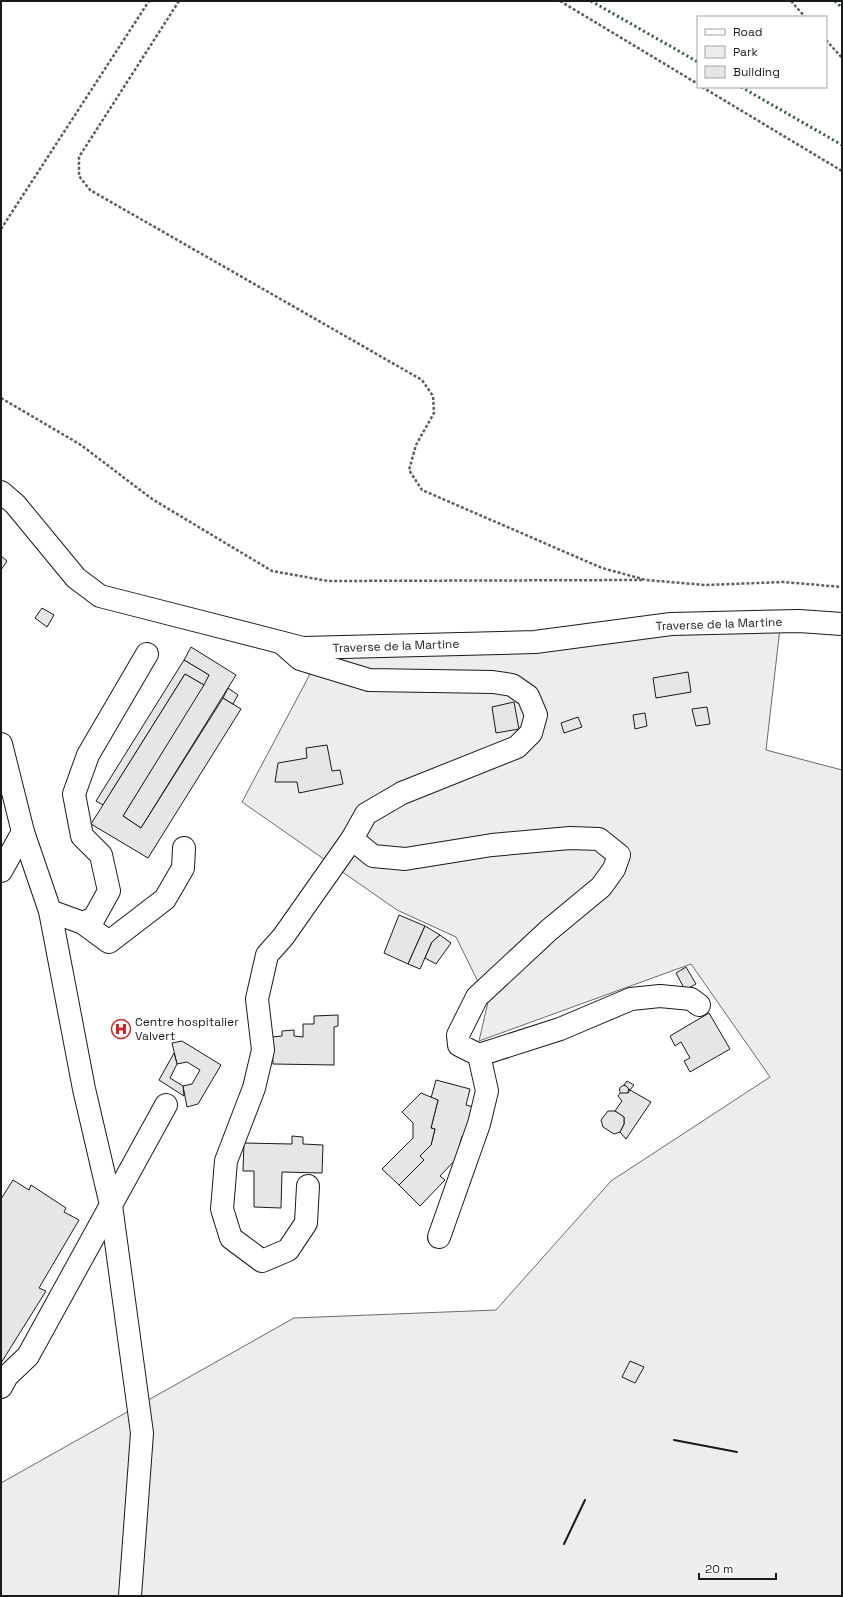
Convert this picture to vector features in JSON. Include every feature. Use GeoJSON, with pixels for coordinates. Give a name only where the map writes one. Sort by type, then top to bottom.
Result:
{"type":"FeatureCollection","features":[{"type":"Feature","properties":{"kind":"street","name":"Traverse de la Martine"},"geometry":{"type":"LineString","coordinates":[[1,492],[15,504],[76,578],[100,596],[303,648],[535,642],[671,624],[799,621],[842,624]]}},
{"type":"Feature","properties":{"kind":"street"},"geometry":{"type":"LineString","coordinates":[[283,644],[300,659],[369,680],[493,682],[512,685],[528,696],[536,715],[531,733],[517,747],[402,793],[366,814],[352,839],[283,937],[267,955],[257,999],[263,1050],[254,1088],[226,1161],[222,1208],[231,1238],[262,1261],[288,1250],[306,1223],[308,1186]]}},
{"type":"Feature","properties":{"kind":"street"},"geometry":{"type":"LineString","coordinates":[[83,923],[94,918],[109,891],[101,855],[82,836],[74,794],[88,755],[147,654]]}},
{"type":"Feature","properties":{"kind":"street"},"geometry":{"type":"LineString","coordinates":[[1,744],[23,832],[50,911],[84,1089],[111,1205],[142,1433],[130,1596]]}},
{"type":"Feature","properties":{"kind":"street"},"geometry":{"type":"LineString","coordinates":[[1,871],[23,832]]}},
{"type":"Feature","properties":{"kind":"street"},"geometry":{"type":"LineString","coordinates":[[352,839],[373,856],[405,859],[492,846],[570,838],[599,839],[619,855],[614,869],[600,886],[549,930],[478,997],[458,1035],[459,1045],[479,1055],[560,1029],[631,999],[668,996],[691,999],[699,1005]]}},
{"type":"Feature","properties":{"kind":"street"},"geometry":{"type":"LineString","coordinates":[[50,911],[83,923],[109,942],[165,899],[183,868],[184,848]]}},
{"type":"Feature","properties":{"kind":"street"},"geometry":{"type":"LineString","coordinates":[[439,1237],[479,1124],[487,1090],[479,1055]]}},
{"type":"Feature","properties":{"kind":"street"},"geometry":{"type":"LineString","coordinates":[[1,1387],[7,1376],[28,1356],[166,1106]]}},
{"type":"Feature","properties":{"kind":"path"},"geometry":{"type":"LineString","coordinates":[[1,229],[148,1]]}},
{"type":"Feature","properties":{"kind":"path"},"geometry":{"type":"LineString","coordinates":[[179,1],[79,157],[79,176],[90,190],[422,380],[433,396],[434,413],[416,445],[409,470],[422,490],[602,568],[646,580]]}},
{"type":"Feature","properties":{"kind":"path"},"geometry":{"type":"LineString","coordinates":[[560,1],[697,83]]}},
{"type":"Feature","properties":{"kind":"path"},"geometry":{"type":"LineString","coordinates":[[791,1],[804,16]]}},
{"type":"Feature","properties":{"kind":"path"},"geometry":{"type":"LineString","coordinates":[[827,41],[842,58]]}},
{"type":"Feature","properties":{"kind":"path"},"geometry":{"type":"LineString","coordinates":[[704,88],[842,171]]}},
{"type":"Feature","properties":{"kind":"path"},"geometry":{"type":"LineString","coordinates":[[1,398],[81,445],[152,499],[272,570],[328,581],[646,580],[705,585],[784,582],[842,586]]}},
{"type":"Feature","properties":{"kind":"green space"},"geometry":{"type":"Polygon","coordinates":[[[780,628],[766,750],[842,770],[842,1596],[1,1596],[1,1483],[294,1318],[496,1310],[611,1181],[770,1077],[691,964],[479,1041],[488,1002],[456,937],[397,910],[242,802],[309,676],[312,656],[690,629],[780,628]]]}},
{"type":"Feature","properties":{"kind":"building"},"geometry":{"type":"Polygon","coordinates":[[[1,556],[7,561],[1,570],[1,556]]]}},
{"type":"Feature","properties":{"kind":"building"},"geometry":{"type":"Polygon","coordinates":[[[42,608],[54,615],[47,627],[35,618],[42,608]]]}},
{"type":"Feature","properties":{"kind":"building"},"geometry":{"type":"Polygon","coordinates":[[[191,647],[236,675],[141,828],[123,816],[209,675],[184,660],[191,647]]]}},
{"type":"Feature","properties":{"kind":"building"},"geometry":{"type":"Polygon","coordinates":[[[184,660],[209,675],[204,685],[185,674],[103,805],[96,801],[184,660]]]}},
{"type":"Feature","properties":{"kind":"building"},"geometry":{"type":"Polygon","coordinates":[[[688,672],[691,692],[656,698],[653,678],[688,672]]]}},
{"type":"Feature","properties":{"kind":"building"},"geometry":{"type":"Polygon","coordinates":[[[185,674],[204,685],[123,816],[141,828],[223,698],[241,709],[148,858],[91,824],[185,674]]]}},
{"type":"Feature","properties":{"kind":"building"},"geometry":{"type":"Polygon","coordinates":[[[228,688],[238,695],[233,704],[223,698],[228,688]]]}},
{"type":"Feature","properties":{"kind":"building"},"geometry":{"type":"Polygon","coordinates":[[[514,702],[519,729],[496,733],[492,707],[514,702]]]}},
{"type":"Feature","properties":{"kind":"building"},"geometry":{"type":"Polygon","coordinates":[[[707,707],[710,724],[696,726],[692,709],[707,707]]]}},
{"type":"Feature","properties":{"kind":"building"},"geometry":{"type":"Polygon","coordinates":[[[645,713],[647,726],[635,729],[633,715],[645,713]]]}},
{"type":"Feature","properties":{"kind":"building"},"geometry":{"type":"Polygon","coordinates":[[[578,717],[582,727],[564,733],[561,723],[578,717]]]}},
{"type":"Feature","properties":{"kind":"building"},"geometry":{"type":"Polygon","coordinates":[[[327,745],[332,771],[340,770],[343,784],[299,793],[297,782],[275,782],[278,763],[307,758],[306,748],[327,745]]]}},
{"type":"Feature","properties":{"kind":"building"},"geometry":{"type":"Polygon","coordinates":[[[399,915],[425,926],[408,964],[384,953],[399,915]]]}},
{"type":"Feature","properties":{"kind":"building"},"geometry":{"type":"Polygon","coordinates":[[[425,926],[440,935],[432,942],[420,969],[408,964],[425,926]]]}},
{"type":"Feature","properties":{"kind":"building"},"geometry":{"type":"Polygon","coordinates":[[[440,935],[451,943],[436,964],[425,958],[432,942],[440,935]]]}},
{"type":"Feature","properties":{"kind":"building"},"geometry":{"type":"Polygon","coordinates":[[[686,967],[696,984],[685,990],[676,973],[686,967]]]}},
{"type":"Feature","properties":{"kind":"building"},"geometry":{"type":"Polygon","coordinates":[[[709,1013],[730,1049],[690,1072],[684,1061],[690,1058],[681,1042],[675,1046],[670,1036],[709,1013]]]}},
{"type":"Feature","properties":{"kind":"building"},"geometry":{"type":"Polygon","coordinates":[[[338,1015],[338,1026],[334,1027],[334,1065],[273,1064],[272,1037],[282,1036],[282,1031],[294,1030],[294,1036],[303,1037],[303,1024],[314,1024],[314,1016],[338,1015]]]}},
{"type":"Feature","properties":{"kind":"building"},"geometry":{"type":"Polygon","coordinates":[[[182,1041],[221,1065],[198,1104],[187,1107],[183,1086],[192,1084],[200,1070],[187,1062],[177,1064],[172,1043],[182,1041]]]}},
{"type":"Feature","properties":{"kind":"building"},"geometry":{"type":"Polygon","coordinates":[[[174,1053],[177,1064],[170,1078],[183,1086],[184,1096],[159,1080],[174,1053]]]}},
{"type":"Feature","properties":{"kind":"building"},"geometry":{"type":"Polygon","coordinates":[[[436,1080],[470,1089],[466,1105],[473,1107],[465,1136],[462,1136],[456,1159],[440,1176],[445,1180],[420,1206],[399,1185],[424,1160],[420,1156],[431,1145],[435,1129],[431,1128],[438,1100],[431,1098],[436,1080]]]}},
{"type":"Feature","properties":{"kind":"building"},"geometry":{"type":"Polygon","coordinates":[[[627,1081],[634,1085],[630,1090],[624,1085],[627,1081]]]}},
{"type":"Feature","properties":{"kind":"building"},"geometry":{"type":"Polygon","coordinates":[[[624,1085],[629,1090],[624,1095],[619,1090],[624,1085]]]}},
{"type":"Feature","properties":{"kind":"building"},"geometry":{"type":"Polygon","coordinates":[[[630,1090],[651,1102],[626,1139],[620,1132],[624,1124],[624,1117],[615,1111],[622,1101],[618,1096],[620,1093],[628,1093],[630,1090]]]}},
{"type":"Feature","properties":{"kind":"building"},"geometry":{"type":"Polygon","coordinates":[[[421,1093],[438,1100],[431,1128],[435,1129],[431,1145],[420,1156],[424,1160],[399,1185],[382,1169],[413,1138],[413,1123],[402,1112],[421,1093]]]}},
{"type":"Feature","properties":{"kind":"building"},"geometry":{"type":"Polygon","coordinates":[[[608,1111],[615,1111],[624,1117],[624,1124],[620,1132],[614,1134],[603,1127],[601,1120],[608,1111]]]}},
{"type":"Feature","properties":{"kind":"building"},"geometry":{"type":"Polygon","coordinates":[[[292,1136],[303,1137],[303,1144],[323,1145],[322,1173],[282,1172],[281,1208],[254,1207],[254,1171],[243,1171],[244,1143],[292,1144],[292,1136]]]}},
{"type":"Feature","properties":{"kind":"building"},"geometry":{"type":"Polygon","coordinates":[[[13,1180],[29,1190],[31,1185],[66,1208],[64,1212],[79,1220],[39,1288],[46,1291],[1,1363],[1,1199],[13,1180]]]}},
{"type":"Feature","properties":{"kind":"building"},"geometry":{"type":"Polygon","coordinates":[[[630,1361],[644,1367],[635,1383],[622,1377],[630,1361]]]}},
{"type":"Feature","properties":{"kind":"hedge"},"geometry":{"type":"LineString","coordinates":[[591,1],[697,61]]}},
{"type":"Feature","properties":{"kind":"hedge"},"geometry":{"type":"LineString","coordinates":[[835,1],[842,8]]}},
{"type":"Feature","properties":{"kind":"hedge"},"geometry":{"type":"LineString","coordinates":[[743,88],[842,145]]}},
{"type":"Feature","properties":{"kind":"wall"},"geometry":{"type":"LineString","coordinates":[[674,1440],[737,1452]]}},
{"type":"Feature","properties":{"kind":"wall"},"geometry":{"type":"LineString","coordinates":[[564,1544],[585,1500]]}},
{"type":"Feature","properties":{"kind":"place","name":"Centre hospitalier Valvert"},"geometry":{"type":"Point","coordinates":[121,1029]}}]}
